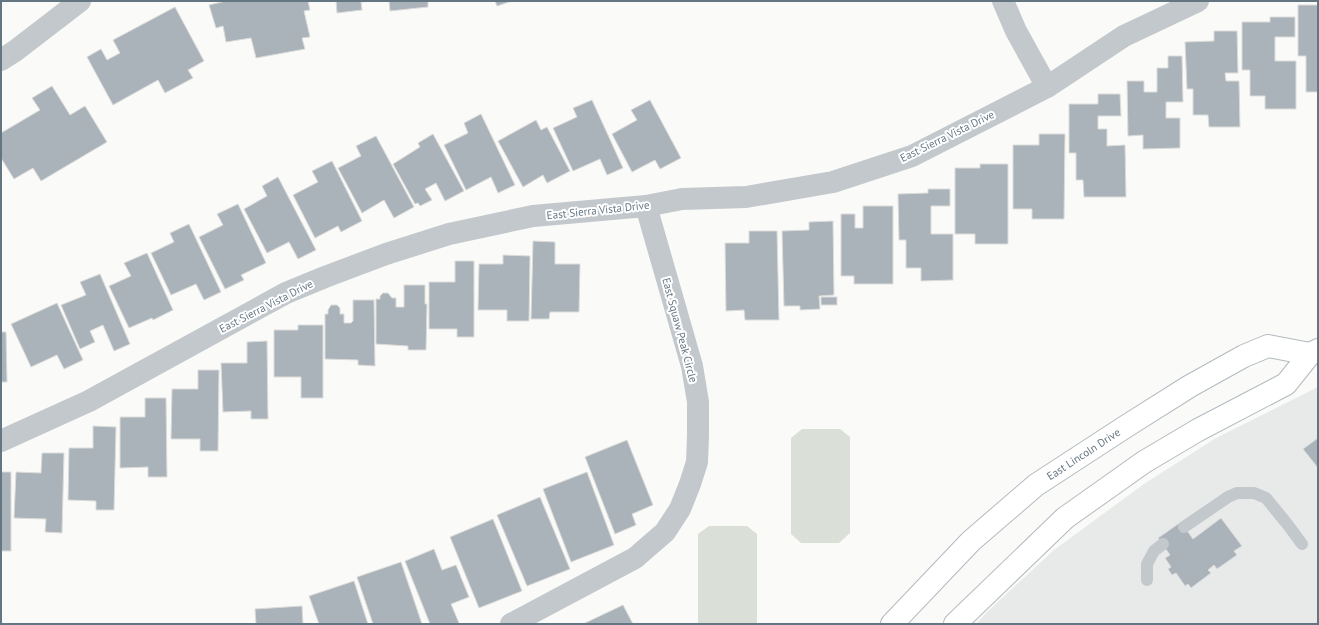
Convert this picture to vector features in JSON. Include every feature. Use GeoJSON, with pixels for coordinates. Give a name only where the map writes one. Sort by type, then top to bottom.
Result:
{"type":"FeatureCollection","features":[{"type":"Feature","properties":{"kind":"main road","name":"East Lincoln Drive"},"geometry":{"type":"LineString","coordinates":[[892,624],[971,541],[1036,485],[1125,427],[1190,386],[1244,356],[1268,346],[1314,352]]}},
{"type":"Feature","properties":{"kind":"main road","name":"East Lincoln Drive"},"geometry":{"type":"LineString","coordinates":[[955,624],[1065,518],[1144,462],[1198,430],[1286,384],[1314,352]]}},
{"type":"Feature","properties":{"kind":"street"},"geometry":{"type":"LineString","coordinates":[[1,60],[80,1]]}},
{"type":"Feature","properties":{"kind":"street"},"geometry":{"type":"LineString","coordinates":[[1003,1],[1016,31],[1047,87]]}},
{"type":"Feature","properties":{"kind":"street","name":"East Sierra Vista Drive"},"geometry":{"type":"LineString","coordinates":[[1,441],[89,401],[286,293],[386,254],[449,234],[534,216],[646,206],[682,199],[746,197],[833,182],[912,156],[1047,87],[1124,36],[1198,1]]}},
{"type":"Feature","properties":{"kind":"street","name":"East Squaw Peak Circle"},"geometry":{"type":"LineString","coordinates":[[512,624],[636,558],[666,532],[680,509],[690,484],[697,462],[698,402],[692,366],[646,206]]}},
{"type":"Feature","properties":{"kind":"lane"},"geometry":{"type":"LineString","coordinates":[[1184,527],[1228,497],[1237,493],[1254,493],[1266,498],[1302,544]]}},
{"type":"Feature","properties":{"kind":"lane"},"geometry":{"type":"LineString","coordinates":[[1147,580],[1146,564],[1154,552],[1163,544]]}},
{"type":"Feature","properties":{"kind":"shaded area"},"geometry":{"type":"Polygon","coordinates":[[[1318,387],[1318,624],[976,624],[1054,550],[1144,484],[1216,438],[1318,387]]]}},
{"type":"Feature","properties":{"kind":"shaded area"},"geometry":{"type":"Polygon","coordinates":[[[802,429],[840,429],[850,437],[850,533],[839,543],[801,543],[791,534],[791,438],[802,429]]]}},
{"type":"Feature","properties":{"kind":"shaded area"},"geometry":{"type":"Polygon","coordinates":[[[709,526],[747,526],[757,534],[757,624],[698,624],[698,534],[709,526]]]}},
{"type":"Feature","properties":{"kind":"building"},"geometry":{"type":"Polygon","coordinates":[[[226,1],[308,1],[310,10],[304,11],[310,37],[302,38],[305,49],[256,58],[251,38],[226,42],[223,26],[216,28],[209,5],[226,1]]]}},
{"type":"Feature","properties":{"kind":"building"},"geometry":{"type":"Polygon","coordinates":[[[336,1],[372,1],[361,2],[362,10],[337,13],[336,1]]]}},
{"type":"Feature","properties":{"kind":"building"},"geometry":{"type":"Polygon","coordinates":[[[389,1],[428,1],[428,7],[390,11],[389,1]]]}},
{"type":"Feature","properties":{"kind":"building"},"geometry":{"type":"Polygon","coordinates":[[[495,1],[512,1],[497,6],[495,1]]]}},
{"type":"Feature","properties":{"kind":"building"},"geometry":{"type":"Polygon","coordinates":[[[1298,5],[1318,5],[1318,92],[1306,92],[1306,56],[1298,56],[1298,5]]]}},
{"type":"Feature","properties":{"kind":"building"},"geometry":{"type":"Polygon","coordinates":[[[175,7],[204,61],[188,70],[193,78],[165,93],[158,80],[113,105],[87,57],[101,49],[107,60],[120,53],[113,40],[175,7]]]}},
{"type":"Feature","properties":{"kind":"building"},"geometry":{"type":"Polygon","coordinates":[[[1270,17],[1295,17],[1295,37],[1275,37],[1275,61],[1296,61],[1296,109],[1265,109],[1265,96],[1250,96],[1250,70],[1242,70],[1242,22],[1270,22],[1270,17]]]}},
{"type":"Feature","properties":{"kind":"building"},"geometry":{"type":"Polygon","coordinates":[[[1214,31],[1237,31],[1238,73],[1225,73],[1226,81],[1239,81],[1240,127],[1209,127],[1208,115],[1193,115],[1193,89],[1187,89],[1185,42],[1214,41],[1214,31]]]}},
{"type":"Feature","properties":{"kind":"building"},"geometry":{"type":"Polygon","coordinates":[[[1168,56],[1182,56],[1183,102],[1166,102],[1166,118],[1180,118],[1180,148],[1143,149],[1143,135],[1128,136],[1127,81],[1144,81],[1144,92],[1157,92],[1157,68],[1168,68],[1168,56]]]}},
{"type":"Feature","properties":{"kind":"building"},"geometry":{"type":"Polygon","coordinates":[[[52,86],[70,115],[85,106],[107,142],[41,181],[33,168],[14,179],[1,158],[1,133],[40,110],[32,98],[52,86]]]}},
{"type":"Feature","properties":{"kind":"building"},"geometry":{"type":"Polygon","coordinates":[[[1098,94],[1120,94],[1121,116],[1098,116],[1098,129],[1107,129],[1107,146],[1125,145],[1126,197],[1084,197],[1083,180],[1076,180],[1076,153],[1069,153],[1069,104],[1098,104],[1098,94]]]}},
{"type":"Feature","properties":{"kind":"building"},"geometry":{"type":"Polygon","coordinates":[[[592,100],[623,168],[607,175],[600,159],[573,171],[553,128],[577,117],[573,108],[592,100]]]}},
{"type":"Feature","properties":{"kind":"building"},"geometry":{"type":"Polygon","coordinates":[[[650,100],[681,158],[660,169],[655,160],[632,172],[612,134],[637,120],[631,110],[650,100]]]}},
{"type":"Feature","properties":{"kind":"building"},"geometry":{"type":"Polygon","coordinates":[[[481,114],[515,185],[498,193],[491,177],[466,190],[444,145],[468,133],[464,123],[481,114]]]}},
{"type":"Feature","properties":{"kind":"building"},"geometry":{"type":"Polygon","coordinates":[[[536,120],[541,130],[547,127],[570,171],[547,183],[543,175],[523,187],[498,141],[536,120]]]}},
{"type":"Feature","properties":{"kind":"building"},"geometry":{"type":"Polygon","coordinates":[[[433,134],[464,191],[445,201],[436,183],[425,189],[432,200],[420,206],[418,203],[415,204],[393,164],[420,147],[418,143],[433,134]]]}},
{"type":"Feature","properties":{"kind":"building"},"geometry":{"type":"Polygon","coordinates":[[[1039,134],[1065,134],[1064,219],[1032,219],[1032,209],[1013,209],[1013,145],[1039,145],[1039,134]]]}},
{"type":"Feature","properties":{"kind":"building"},"geometry":{"type":"Polygon","coordinates":[[[376,136],[414,207],[394,218],[384,200],[362,213],[338,168],[361,156],[356,146],[376,136]]]}},
{"type":"Feature","properties":{"kind":"building"},"geometry":{"type":"Polygon","coordinates":[[[332,161],[362,221],[341,232],[338,226],[315,238],[293,195],[318,182],[312,171],[332,161]]]}},
{"type":"Feature","properties":{"kind":"building"},"geometry":{"type":"Polygon","coordinates":[[[980,164],[1008,164],[1008,244],[975,244],[975,234],[955,234],[955,168],[980,168],[980,164]]]}},
{"type":"Feature","properties":{"kind":"building"},"geometry":{"type":"Polygon","coordinates":[[[278,177],[316,250],[298,259],[289,242],[267,253],[244,209],[267,196],[262,186],[278,177]]]}},
{"type":"Feature","properties":{"kind":"building"},"geometry":{"type":"Polygon","coordinates":[[[928,189],[950,189],[950,206],[931,206],[931,234],[953,234],[953,280],[921,281],[921,268],[906,268],[906,240],[899,240],[898,194],[928,193],[928,189]]]}},
{"type":"Feature","properties":{"kind":"building"},"geometry":{"type":"Polygon","coordinates":[[[238,204],[266,263],[241,275],[244,280],[225,289],[199,237],[223,225],[217,214],[238,204]]]}},
{"type":"Feature","properties":{"kind":"building"},"geometry":{"type":"Polygon","coordinates":[[[863,206],[893,206],[893,284],[854,284],[854,276],[841,276],[841,214],[855,214],[855,228],[863,228],[863,206]]]}},
{"type":"Feature","properties":{"kind":"building"},"geometry":{"type":"Polygon","coordinates":[[[833,221],[834,295],[819,296],[820,309],[800,310],[800,306],[784,306],[782,231],[809,230],[809,222],[833,221]]]}},
{"type":"Feature","properties":{"kind":"building"},"geometry":{"type":"Polygon","coordinates":[[[189,224],[221,292],[204,300],[196,284],[171,295],[151,253],[174,242],[170,233],[189,224]]]}},
{"type":"Feature","properties":{"kind":"building"},"geometry":{"type":"Polygon","coordinates":[[[749,231],[777,231],[779,320],[745,320],[744,310],[726,311],[725,243],[749,243],[749,231]]]}},
{"type":"Feature","properties":{"kind":"building"},"geometry":{"type":"Polygon","coordinates":[[[533,241],[555,242],[555,264],[580,264],[579,312],[550,312],[549,319],[531,319],[533,241]]]}},
{"type":"Feature","properties":{"kind":"building"},"geometry":{"type":"Polygon","coordinates":[[[147,253],[173,310],[153,320],[152,318],[129,328],[109,286],[131,276],[124,263],[147,253]]]}},
{"type":"Feature","properties":{"kind":"building"},"geometry":{"type":"Polygon","coordinates":[[[503,255],[530,256],[529,321],[507,321],[507,310],[478,310],[479,264],[503,264],[503,255]]]}},
{"type":"Feature","properties":{"kind":"building"},"geometry":{"type":"Polygon","coordinates":[[[455,261],[474,261],[474,337],[457,337],[457,329],[429,329],[429,282],[455,282],[455,261]]]}},
{"type":"Feature","properties":{"kind":"building"},"geometry":{"type":"Polygon","coordinates":[[[100,274],[130,344],[114,351],[103,325],[90,331],[95,342],[80,349],[61,305],[86,295],[80,282],[100,274]]]}},
{"type":"Feature","properties":{"kind":"building"},"geometry":{"type":"Polygon","coordinates":[[[404,285],[425,285],[425,304],[427,304],[426,350],[408,350],[408,346],[376,344],[376,299],[380,299],[380,296],[383,293],[388,293],[392,298],[396,298],[396,307],[404,307],[404,285]]]}},
{"type":"Feature","properties":{"kind":"building"},"geometry":{"type":"Polygon","coordinates":[[[821,297],[837,297],[837,305],[821,305],[821,297]]]}},
{"type":"Feature","properties":{"kind":"building"},"geometry":{"type":"Polygon","coordinates":[[[353,300],[374,300],[375,366],[358,365],[358,360],[325,359],[325,314],[328,314],[328,310],[331,305],[337,305],[340,308],[340,314],[344,314],[344,323],[351,323],[353,321],[353,300]]]}},
{"type":"Feature","properties":{"kind":"building"},"geometry":{"type":"Polygon","coordinates":[[[57,303],[83,360],[64,369],[57,355],[31,367],[11,324],[57,303]]]}},
{"type":"Feature","properties":{"kind":"building"},"geometry":{"type":"Polygon","coordinates":[[[298,325],[323,325],[323,398],[301,398],[301,377],[274,377],[274,330],[298,330],[298,325]]]}},
{"type":"Feature","properties":{"kind":"building"},"geometry":{"type":"Polygon","coordinates":[[[1,332],[6,332],[7,382],[1,382],[1,332]]]}},
{"type":"Feature","properties":{"kind":"building"},"geometry":{"type":"Polygon","coordinates":[[[267,341],[268,419],[251,419],[251,411],[223,412],[221,363],[247,363],[247,342],[267,341]]]}},
{"type":"Feature","properties":{"kind":"building"},"geometry":{"type":"Polygon","coordinates":[[[198,370],[219,370],[218,451],[200,451],[200,439],[171,439],[172,389],[198,389],[198,370]]]}},
{"type":"Feature","properties":{"kind":"building"},"geometry":{"type":"Polygon","coordinates":[[[145,398],[166,398],[167,477],[148,477],[148,467],[120,468],[120,417],[145,417],[145,398]]]}},
{"type":"Feature","properties":{"kind":"building"},"geometry":{"type":"Polygon","coordinates":[[[93,426],[116,427],[114,510],[96,510],[96,501],[68,500],[69,448],[93,448],[93,426]]]}},
{"type":"Feature","properties":{"kind":"building"},"geometry":{"type":"Polygon","coordinates":[[[1318,438],[1318,468],[1303,449],[1318,438]]]}},
{"type":"Feature","properties":{"kind":"building"},"geometry":{"type":"Polygon","coordinates":[[[627,440],[653,505],[632,514],[636,525],[615,534],[585,457],[627,440]]]}},
{"type":"Feature","properties":{"kind":"building"},"geometry":{"type":"Polygon","coordinates":[[[42,453],[64,453],[62,533],[45,532],[46,519],[14,518],[16,472],[41,473],[42,453]]]}},
{"type":"Feature","properties":{"kind":"building"},"geometry":{"type":"Polygon","coordinates":[[[1,472],[11,472],[11,551],[1,551],[1,472]]]}},
{"type":"Feature","properties":{"kind":"building"},"geometry":{"type":"Polygon","coordinates":[[[587,472],[614,545],[571,562],[543,489],[587,472]]]}},
{"type":"Feature","properties":{"kind":"building"},"geometry":{"type":"Polygon","coordinates":[[[540,497],[570,569],[527,586],[497,515],[540,497]]]}},
{"type":"Feature","properties":{"kind":"building"},"geometry":{"type":"Polygon","coordinates":[[[1221,518],[1242,546],[1234,551],[1237,555],[1217,569],[1214,565],[1208,570],[1211,573],[1191,588],[1188,584],[1185,586],[1176,573],[1172,575],[1168,569],[1171,567],[1165,558],[1170,555],[1158,538],[1181,522],[1193,539],[1221,518]]]}},
{"type":"Feature","properties":{"kind":"building"},"geometry":{"type":"Polygon","coordinates":[[[493,519],[522,591],[479,608],[450,537],[493,519]]]}},
{"type":"Feature","properties":{"kind":"building"},"geometry":{"type":"Polygon","coordinates":[[[434,549],[442,570],[456,565],[469,597],[451,604],[459,623],[456,624],[430,624],[405,561],[434,549]]]}},
{"type":"Feature","properties":{"kind":"building"},"geometry":{"type":"Polygon","coordinates":[[[401,562],[422,624],[373,624],[357,577],[401,562]]]}},
{"type":"Feature","properties":{"kind":"building"},"geometry":{"type":"Polygon","coordinates":[[[354,581],[368,624],[319,624],[309,596],[354,581]]]}},
{"type":"Feature","properties":{"kind":"building"},"geometry":{"type":"Polygon","coordinates":[[[623,605],[633,624],[583,624],[623,605]]]}},
{"type":"Feature","properties":{"kind":"building"},"geometry":{"type":"Polygon","coordinates":[[[302,606],[303,624],[256,624],[255,609],[302,606]]]}}]}
